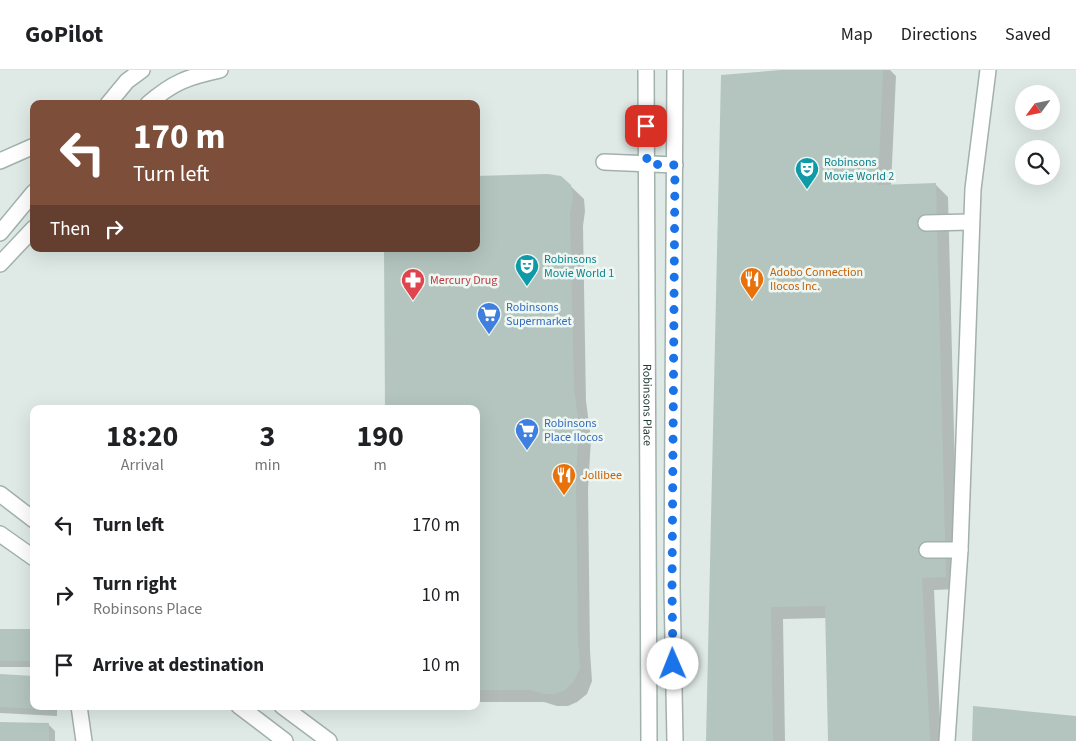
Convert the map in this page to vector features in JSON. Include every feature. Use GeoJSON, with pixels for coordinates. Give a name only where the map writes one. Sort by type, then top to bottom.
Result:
{"type":"FeatureCollection","features":[{"type":"Feature","properties":{"kind":"street"},"geometry":{"type":"LineString","coordinates":[[111,100],[127,81],[142,70]]}},
{"type":"Feature","properties":{"kind":"street"},"geometry":{"type":"LineString","coordinates":[[153,100],[166,89],[190,76],[220,70]]}},
{"type":"Feature","properties":{"kind":"street","name":"Robinsons Place"},"geometry":{"type":"LineString","coordinates":[[646,70],[649,741]]}},
{"type":"Feature","properties":{"kind":"street","name":"Robinsons Place"},"geometry":{"type":"LineString","coordinates":[[675,70],[672,587],[675,741]]}},
{"type":"Feature","properties":{"kind":"street"},"geometry":{"type":"LineString","coordinates":[[947,741],[960,550],[973,189],[988,70]]}},
{"type":"Feature","properties":{"kind":"street"},"geometry":{"type":"LineString","coordinates":[[0,161],[30,148]]}},
{"type":"Feature","properties":{"kind":"street"},"geometry":{"type":"LineString","coordinates":[[604,162],[675,165]]}},
{"type":"Feature","properties":{"kind":"street"},"geometry":{"type":"LineString","coordinates":[[0,232],[30,197]]}},
{"type":"Feature","properties":{"kind":"street"},"geometry":{"type":"LineString","coordinates":[[926,224],[971,222]]}},
{"type":"Feature","properties":{"kind":"street"},"geometry":{"type":"LineString","coordinates":[[0,264],[30,232]]}},
{"type":"Feature","properties":{"kind":"street"},"geometry":{"type":"LineString","coordinates":[[0,494],[30,517]]}},
{"type":"Feature","properties":{"kind":"street"},"geometry":{"type":"LineString","coordinates":[[0,534],[30,555]]}},
{"type":"Feature","properties":{"kind":"street"},"geometry":{"type":"LineString","coordinates":[[927,550],[960,550]]}},
{"type":"Feature","properties":{"kind":"street"},"geometry":{"type":"LineString","coordinates":[[80,710],[84,741]]}},
{"type":"Feature","properties":{"kind":"street"},"geometry":{"type":"LineString","coordinates":[[244,710],[285,741]]}},
{"type":"Feature","properties":{"kind":"street"},"geometry":{"type":"LineString","coordinates":[[287,710],[329,741]]}},
{"type":"Feature","properties":{"kind":"building"},"geometry":{"type":"Polygon","coordinates":[[[781,70],[883,70],[878,185],[936,183],[946,577],[922,578],[930,741],[828,741],[825,606],[771,607],[773,741],[706,741],[721,75],[781,70]]]}},
{"type":"Feature","properties":{"kind":"building","name":"Robinsons Place Ilocos"},"geometry":{"type":"Polygon","coordinates":[[[548,174],[561,176],[571,185],[573,197],[570,213],[574,388],[579,426],[576,476],[580,668],[574,681],[565,690],[555,694],[544,694],[531,690],[480,690],[480,405],[385,405],[384,252],[480,252],[480,176],[548,174]]]}},
{"type":"Feature","properties":{"kind":"building"},"geometry":{"type":"Polygon","coordinates":[[[0,629],[30,629],[30,661],[0,661],[0,629]]]}},
{"type":"Feature","properties":{"kind":"building"},"geometry":{"type":"Polygon","coordinates":[[[0,674],[30,676],[30,709],[0,707],[0,674]]]}},
{"type":"Feature","properties":{"kind":"building"},"geometry":{"type":"Polygon","coordinates":[[[973,706],[1076,716],[1076,741],[972,741],[973,706]]]}},
{"type":"Feature","properties":{"kind":"building"},"geometry":{"type":"Polygon","coordinates":[[[0,722],[49,723],[49,741],[0,741],[0,722]]]}},
{"type":"Feature","properties":{"kind":"place","name":"Robinsons Movie World 2"},"geometry":{"type":"Point","coordinates":[807,190]}},
{"type":"Feature","properties":{"kind":"place","name":"Robinsons Movie World 1"},"geometry":{"type":"Point","coordinates":[527,287]}},
{"type":"Feature","properties":{"kind":"place","name":"Adobo Connection Ilocos Inc."},"geometry":{"type":"Point","coordinates":[752,300]}},
{"type":"Feature","properties":{"kind":"place","name":"Mercury Drug"},"geometry":{"type":"Point","coordinates":[413,301]}},
{"type":"Feature","properties":{"kind":"place","name":"Robinsons Supermarket"},"geometry":{"type":"Point","coordinates":[489,335]}},
{"type":"Feature","properties":{"kind":"place","name":"Robinsons Place Ilocos"},"geometry":{"type":"Point","coordinates":[527,451]}},
{"type":"Feature","properties":{"kind":"place","name":"Jollibee"},"geometry":{"type":"Point","coordinates":[564,496]}},
{"type":"Feature","properties":{"kind":"route"},"geometry":{"type":"LineString","coordinates":[[646,126],[647,164],[675,165],[673,664]]}}]}
